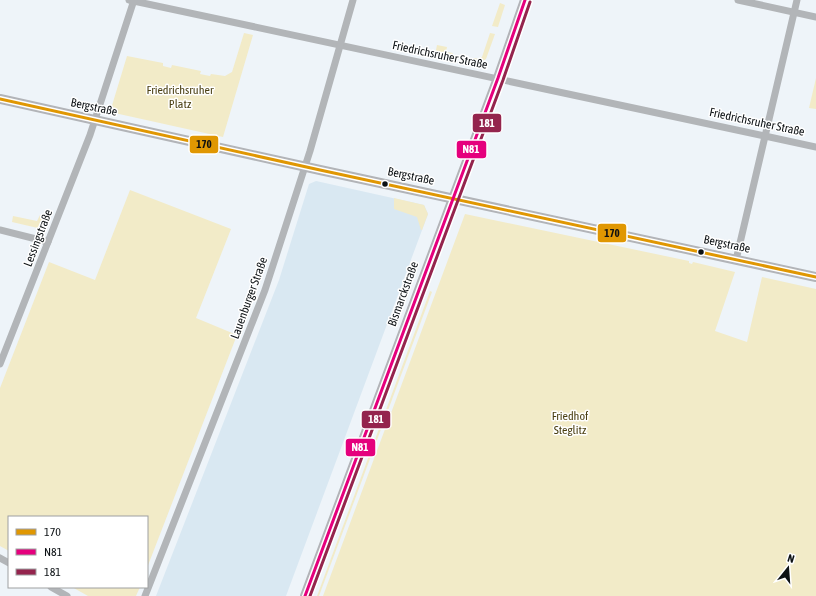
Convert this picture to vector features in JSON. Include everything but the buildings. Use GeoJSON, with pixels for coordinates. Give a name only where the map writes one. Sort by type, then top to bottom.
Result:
{"type":"FeatureCollection","features":[{"type":"Feature","properties":{"kind":"street","name":"Friedrichsruher Straße"},"geometry":{"type":"LineString","coordinates":[[132,0],[816,147]]}},
{"type":"Feature","properties":{"kind":"street","name":"Lessingstraße"},"geometry":{"type":"LineString","coordinates":[[0,364],[95,120],[132,0]]}},
{"type":"Feature","properties":{"kind":"street","name":"Lauenburger Straße"},"geometry":{"type":"LineString","coordinates":[[146,596],[265,290],[305,167],[353,0]]}},
{"type":"Feature","properties":{"kind":"street","name":"Bismarckstraße"},"geometry":{"type":"LineString","coordinates":[[305,596],[452,198],[498,78],[525,0]]}},
{"type":"Feature","properties":{"kind":"street"},"geometry":{"type":"LineString","coordinates":[[738,0],[816,17]]}},
{"type":"Feature","properties":{"kind":"street"},"geometry":{"type":"LineString","coordinates":[[736,260],[797,0]]}},
{"type":"Feature","properties":{"kind":"street","name":"Bergstraße"},"geometry":{"type":"LineString","coordinates":[[0,99],[305,167],[816,277]]}},
{"type":"Feature","properties":{"kind":"street"},"geometry":{"type":"LineString","coordinates":[[0,230],[48,242]]}},
{"type":"Feature","properties":{"kind":"street"},"geometry":{"type":"LineString","coordinates":[[53,588],[67,596]]}},
{"type":"Feature","properties":{"kind":"shaded area"},"geometry":{"type":"Polygon","coordinates":[[[316,181],[424,205],[428,214],[286,596],[156,596],[279,280],[309,184],[316,181]]]}},
{"type":"Feature","properties":{"kind":"green space"},"geometry":{"type":"Polygon","coordinates":[[[500,3],[505,5],[498,27],[492,26],[500,3]]]}},
{"type":"Feature","properties":{"kind":"green space","name":"Friedrichsruher Platz"},"geometry":{"type":"Polygon","coordinates":[[[244,33],[253,35],[223,137],[110,112],[127,56],[163,63],[163,66],[171,68],[172,65],[201,71],[200,74],[225,76],[232,72],[244,33]]]}},
{"type":"Feature","properties":{"kind":"green space"},"geometry":{"type":"Polygon","coordinates":[[[490,33],[495,34],[486,59],[478,64],[473,63],[474,58],[479,59],[482,57],[490,33]]]}},
{"type":"Feature","properties":{"kind":"green space"},"geometry":{"type":"Polygon","coordinates":[[[437,45],[447,47],[446,52],[453,53],[452,58],[435,55],[437,45]]]}},
{"type":"Feature","properties":{"kind":"green space"},"geometry":{"type":"Polygon","coordinates":[[[816,78],[816,109],[809,108],[816,78]]]}},
{"type":"Feature","properties":{"kind":"green space"},"geometry":{"type":"Polygon","coordinates":[[[130,190],[231,229],[196,318],[237,335],[148,565],[148,516],[8,516],[8,550],[0,546],[0,388],[49,262],[95,280],[130,190]]]}},
{"type":"Feature","properties":{"kind":"green space"},"geometry":{"type":"Polygon","coordinates":[[[394,198],[424,205],[428,214],[422,230],[417,217],[394,209],[394,198]]]}},
{"type":"Feature","properties":{"kind":"green space","name":"Friedhof Steglitz"},"geometry":{"type":"Polygon","coordinates":[[[465,214],[689,261],[689,263],[692,264],[693,262],[735,272],[715,331],[747,342],[762,277],[816,289],[816,596],[323,596],[465,214]]]}},
{"type":"Feature","properties":{"kind":"green space"},"geometry":{"type":"Polygon","coordinates":[[[40,215],[48,218],[42,229],[12,222],[13,216],[37,221],[40,215]]]}},
{"type":"Feature","properties":{"kind":"green space"},"geometry":{"type":"Polygon","coordinates":[[[430,291],[432,292],[319,596],[317,596],[430,291]]]}},
{"type":"Feature","properties":{"kind":"green space"},"geometry":{"type":"Polygon","coordinates":[[[74,588],[140,588],[136,596],[88,596],[74,588]]]}},
{"type":"Feature","properties":{"kind":"transit line","name":"N81"},"geometry":{"type":"LineString","coordinates":[[305,596],[498,78],[525,0]]}},
{"type":"Feature","properties":{"kind":"transit line","name":"181"},"geometry":{"type":"LineString","coordinates":[[310,596],[503,80],[530,2]]}},
{"type":"Feature","properties":{"kind":"transit line","name":"170"},"geometry":{"type":"LineString","coordinates":[[0,99],[816,277]]}}]}
